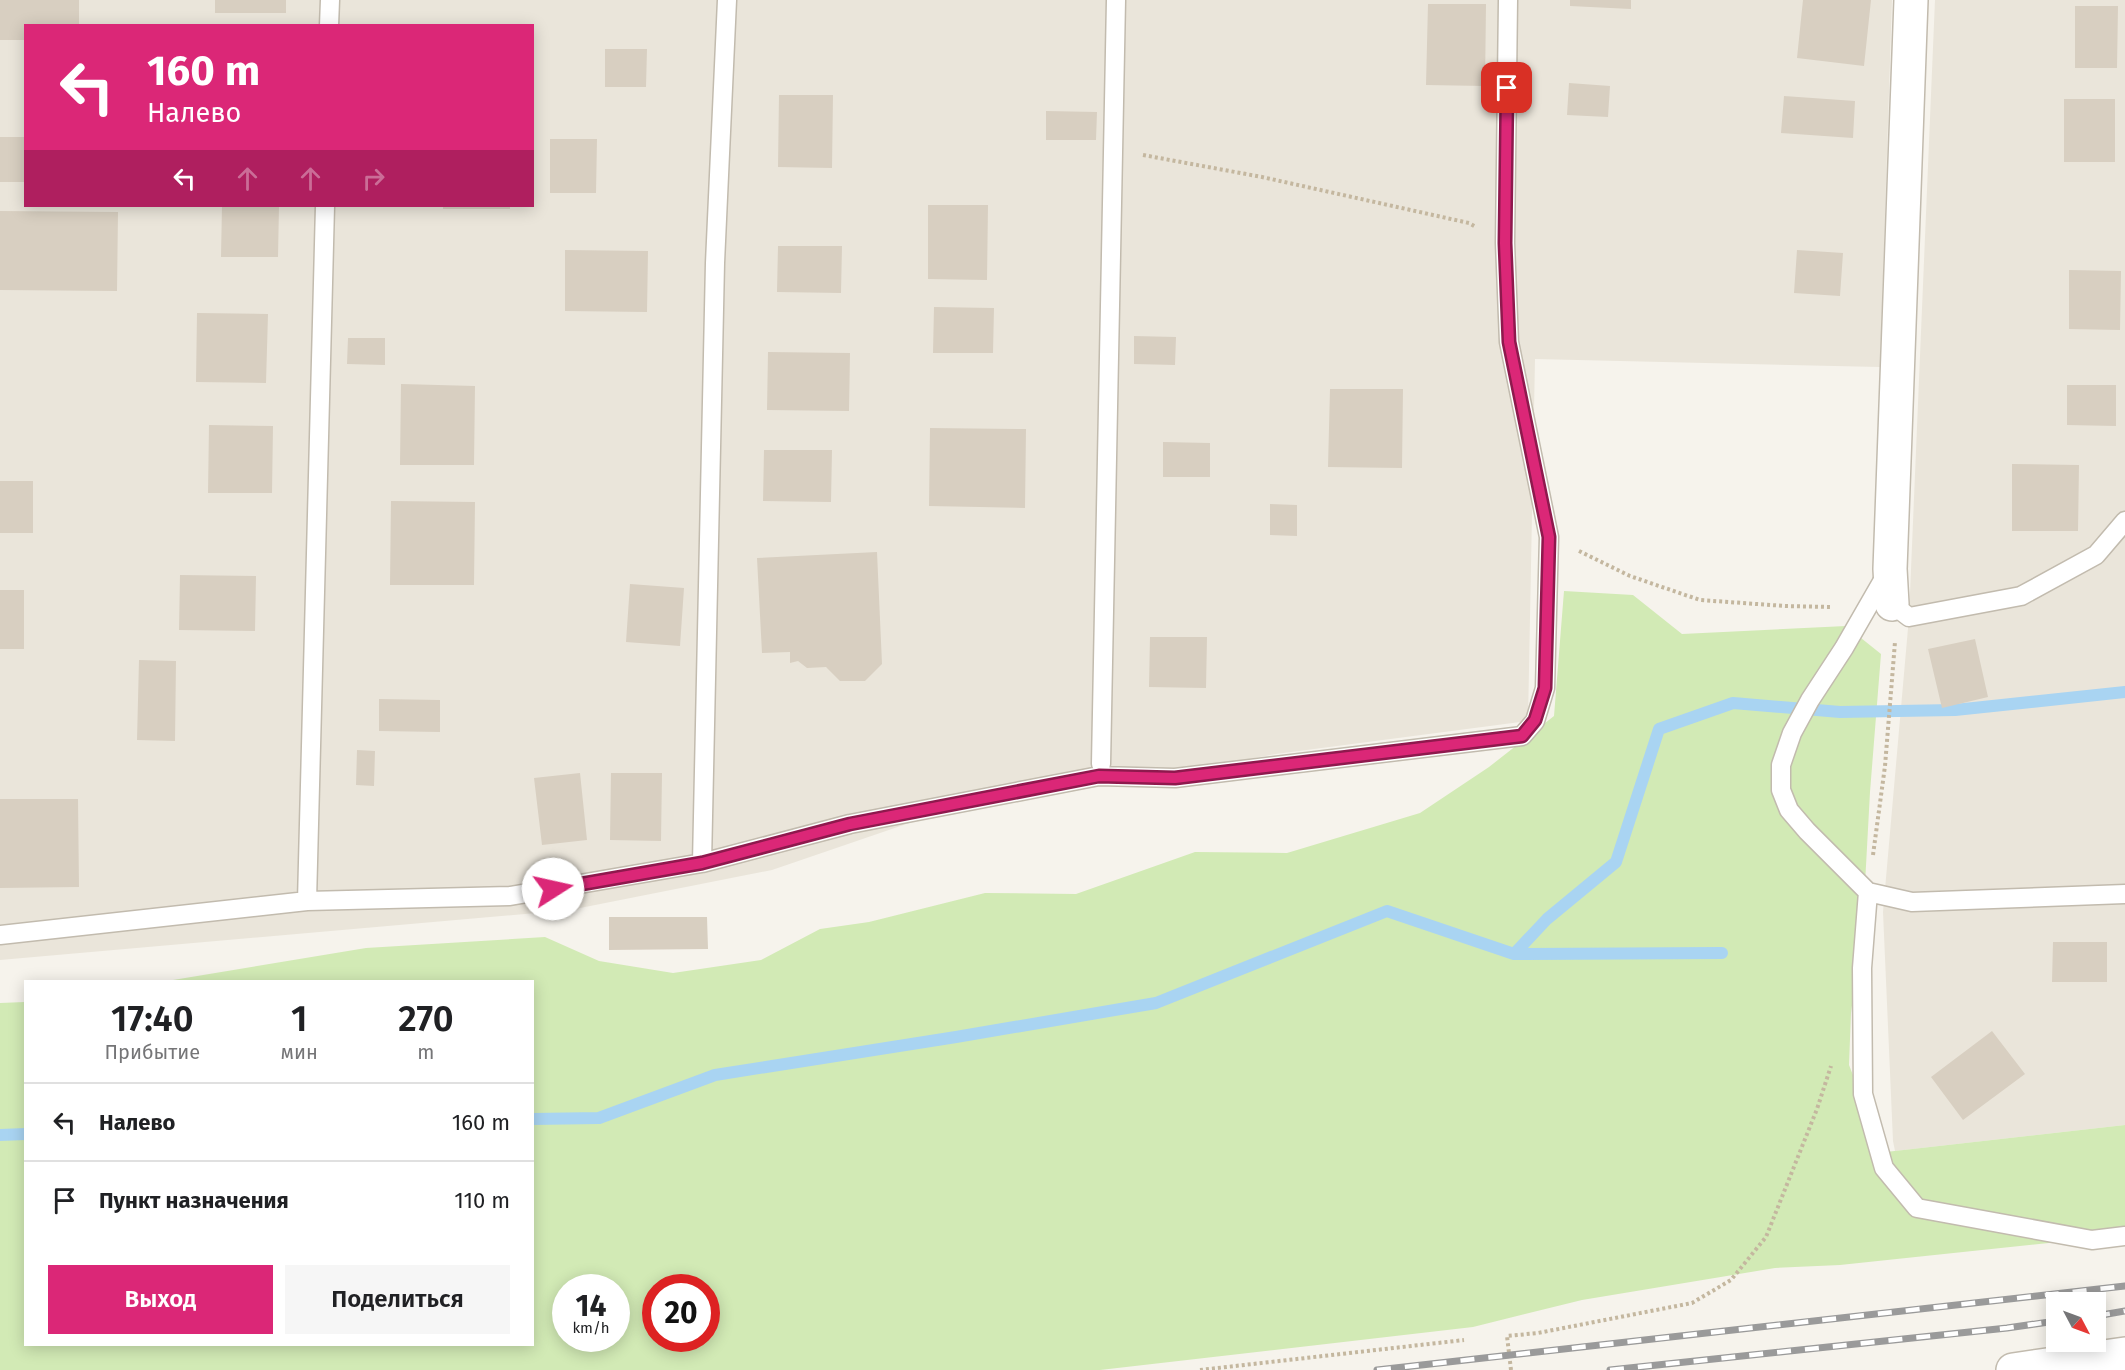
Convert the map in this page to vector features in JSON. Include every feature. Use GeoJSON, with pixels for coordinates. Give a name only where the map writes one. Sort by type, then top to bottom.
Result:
{"type":"FeatureCollection","features":[{"type":"Feature","properties":{"kind":"street"},"geometry":{"type":"LineString","coordinates":[[1880,606],[1890,569],[1911,0]]}},
{"type":"Feature","properties":{"kind":"street"},"geometry":{"type":"LineString","coordinates":[[2013,1370],[2125,1354]]}},
{"type":"Feature","properties":{"kind":"lane"},"geometry":{"type":"LineString","coordinates":[[329,24],[330,0]]}},
{"type":"Feature","properties":{"kind":"lane"},"geometry":{"type":"LineString","coordinates":[[702,863],[715,263],[727,0]]}},
{"type":"Feature","properties":{"kind":"lane"},"geometry":{"type":"LineString","coordinates":[[1101,764],[1116,0]]}},
{"type":"Feature","properties":{"kind":"lane"},"geometry":{"type":"LineString","coordinates":[[0,935],[307,901],[510,896],[702,863],[850,824],[1099,776],[1175,778],[1522,736],[1535,720],[1545,688],[1549,537],[1509,342],[1505,243],[1508,0]]}},
{"type":"Feature","properties":{"kind":"lane"},"geometry":{"type":"LineString","coordinates":[[307,901],[325,207]]}},
{"type":"Feature","properties":{"kind":"lane"},"geometry":{"type":"LineString","coordinates":[[2125,521],[2096,555],[2020,596],[1909,617],[1880,606],[1810,700],[1792,733],[1781,765],[1781,790],[1790,810],[1807,831],[1868,892],[1911,902],[2125,894]]}},
{"type":"Feature","properties":{"kind":"lane"},"geometry":{"type":"LineString","coordinates":[[1868,892],[1862,968],[1863,1094],[1884,1168],[1917,1208],[2092,1240],[2125,1236]]}},
{"type":"Feature","properties":{"kind":"path"},"geometry":{"type":"LineString","coordinates":[[1112,148],[1262,177],[1469,223],[1505,243]]}},
{"type":"Feature","properties":{"kind":"path"},"geometry":{"type":"LineString","coordinates":[[1549,537],[1630,576],[1700,600],[1785,606],[1880,606]]}},
{"type":"Feature","properties":{"kind":"path"},"geometry":{"type":"LineString","coordinates":[[1868,892],[1885,766],[1895,641]]}},
{"type":"Feature","properties":{"kind":"path"},"geometry":{"type":"LineString","coordinates":[[1511,1370],[1507,1336],[1538,1333],[1692,1303],[1731,1280],[1766,1237],[1817,1109],[1831,1065]]}},
{"type":"Feature","properties":{"kind":"path"},"geometry":{"type":"LineString","coordinates":[[1200,1370],[1464,1340]]}},
{"type":"Feature","properties":{"kind":"shaded area"},"geometry":{"type":"Polygon","coordinates":[[[0,0],[1892,0],[1880,367],[1535,359],[1528,721],[1276,754],[921,819],[772,870],[570,910],[0,960],[0,0]]]}},
{"type":"Feature","properties":{"kind":"shaded area"},"geometry":{"type":"Polygon","coordinates":[[[1935,0],[2125,0],[2125,1125],[1895,1151],[1883,912],[1909,617],[1935,0]]]}},
{"type":"Feature","properties":{"kind":"green space"},"geometry":{"type":"Polygon","coordinates":[[[1564,591],[1633,595],[1682,634],[1846,626],[1881,654],[1863,921],[1851,1013],[1849,1065],[1869,1116],[1877,1153],[2125,1125],[2125,1235],[1840,1265],[1775,1268],[1582,1300],[1473,1327],[1100,1370],[0,1370],[0,1003],[24,1002],[24,1346],[534,1346],[534,980],[173,980],[366,948],[545,937],[599,961],[673,973],[761,960],[820,929],[869,922],[985,893],[1076,894],[1195,852],[1287,853],[1420,813],[1489,767],[1554,716],[1564,591]]]}},
{"type":"Feature","properties":{"kind":"building"},"geometry":{"type":"Polygon","coordinates":[[[0,0],[79,0],[79,24],[24,24],[24,40],[0,40],[0,0]]]}},
{"type":"Feature","properties":{"kind":"building"},"geometry":{"type":"Polygon","coordinates":[[[215,0],[286,0],[286,13],[215,13],[215,0]]]}},
{"type":"Feature","properties":{"kind":"building"},"geometry":{"type":"Polygon","coordinates":[[[1570,0],[1631,0],[1631,9],[1570,6],[1570,0]]]}},
{"type":"Feature","properties":{"kind":"building"},"geometry":{"type":"Polygon","coordinates":[[[1803,0],[1871,0],[1864,66],[1797,58],[1803,0]]]}},
{"type":"Feature","properties":{"kind":"building"},"geometry":{"type":"Polygon","coordinates":[[[1428,4],[1486,4],[1485,86],[1426,85],[1428,4]]]}},
{"type":"Feature","properties":{"kind":"building"},"geometry":{"type":"Polygon","coordinates":[[[2075,6],[2118,6],[2117,68],[2075,68],[2075,6]]]}},
{"type":"Feature","properties":{"kind":"building"},"geometry":{"type":"Polygon","coordinates":[[[605,49],[647,49],[646,87],[605,87],[605,49]]]}},
{"type":"Feature","properties":{"kind":"building"},"geometry":{"type":"Polygon","coordinates":[[[1569,83],[1610,86],[1608,117],[1567,115],[1569,83]]]}},
{"type":"Feature","properties":{"kind":"building"},"geometry":{"type":"Polygon","coordinates":[[[779,95],[833,95],[832,168],[778,167],[779,95]]]}},
{"type":"Feature","properties":{"kind":"building"},"geometry":{"type":"Polygon","coordinates":[[[1784,96],[1855,101],[1853,138],[1781,133],[1784,96]]]}},
{"type":"Feature","properties":{"kind":"building"},"geometry":{"type":"Polygon","coordinates":[[[2064,99],[2115,99],[2115,162],[2064,162],[2064,99]]]}},
{"type":"Feature","properties":{"kind":"building"},"geometry":{"type":"Polygon","coordinates":[[[1046,111],[1097,112],[1096,140],[1046,140],[1046,111]]]}},
{"type":"Feature","properties":{"kind":"building"},"geometry":{"type":"Polygon","coordinates":[[[0,137],[24,137],[24,182],[0,182],[0,137]]]}},
{"type":"Feature","properties":{"kind":"building"},"geometry":{"type":"Polygon","coordinates":[[[550,139],[597,139],[596,193],[550,193],[550,139]]]}},
{"type":"Feature","properties":{"kind":"building"},"geometry":{"type":"Polygon","coordinates":[[[928,205],[988,205],[987,280],[928,279],[928,205]]]}},
{"type":"Feature","properties":{"kind":"building"},"geometry":{"type":"Polygon","coordinates":[[[222,207],[279,207],[278,257],[221,257],[222,207]]]}},
{"type":"Feature","properties":{"kind":"building"},"geometry":{"type":"Polygon","coordinates":[[[443,207],[510,207],[510,209],[443,209],[443,207]]]}},
{"type":"Feature","properties":{"kind":"building"},"geometry":{"type":"Polygon","coordinates":[[[0,211],[118,212],[117,291],[0,290],[0,211]]]}},
{"type":"Feature","properties":{"kind":"building"},"geometry":{"type":"Polygon","coordinates":[[[778,246],[842,246],[841,293],[777,292],[778,246]]]}},
{"type":"Feature","properties":{"kind":"building"},"geometry":{"type":"Polygon","coordinates":[[[565,250],[648,251],[647,312],[565,311],[565,250]]]}},
{"type":"Feature","properties":{"kind":"building"},"geometry":{"type":"Polygon","coordinates":[[[1797,250],[1843,253],[1840,296],[1794,293],[1797,250]]]}},
{"type":"Feature","properties":{"kind":"building"},"geometry":{"type":"Polygon","coordinates":[[[2069,270],[2121,271],[2120,330],[2069,329],[2069,270]]]}},
{"type":"Feature","properties":{"kind":"building"},"geometry":{"type":"Polygon","coordinates":[[[934,307],[994,308],[993,353],[933,353],[934,307]]]}},
{"type":"Feature","properties":{"kind":"building"},"geometry":{"type":"Polygon","coordinates":[[[197,313],[268,314],[266,383],[196,382],[197,313]]]}},
{"type":"Feature","properties":{"kind":"building"},"geometry":{"type":"Polygon","coordinates":[[[1134,336],[1176,337],[1175,365],[1134,364],[1134,336]]]}},
{"type":"Feature","properties":{"kind":"building"},"geometry":{"type":"Polygon","coordinates":[[[348,338],[385,338],[385,365],[347,364],[348,338]]]}},
{"type":"Feature","properties":{"kind":"building"},"geometry":{"type":"Polygon","coordinates":[[[768,352],[850,353],[849,411],[767,410],[768,352]]]}},
{"type":"Feature","properties":{"kind":"building"},"geometry":{"type":"Polygon","coordinates":[[[401,384],[475,386],[474,465],[400,465],[401,384]]]}},
{"type":"Feature","properties":{"kind":"building"},"geometry":{"type":"Polygon","coordinates":[[[2067,385],[2116,385],[2116,426],[2067,425],[2067,385]]]}},
{"type":"Feature","properties":{"kind":"building"},"geometry":{"type":"Polygon","coordinates":[[[1330,389],[1403,389],[1402,468],[1328,467],[1330,389]]]}},
{"type":"Feature","properties":{"kind":"building"},"geometry":{"type":"Polygon","coordinates":[[[209,425],[273,426],[272,493],[208,493],[209,425]]]}},
{"type":"Feature","properties":{"kind":"building"},"geometry":{"type":"Polygon","coordinates":[[[930,428],[1026,429],[1025,508],[929,506],[930,428]]]}},
{"type":"Feature","properties":{"kind":"building"},"geometry":{"type":"Polygon","coordinates":[[[1163,442],[1210,443],[1210,477],[1163,477],[1163,442]]]}},
{"type":"Feature","properties":{"kind":"building"},"geometry":{"type":"Polygon","coordinates":[[[764,450],[832,450],[831,502],[763,501],[764,450]]]}},
{"type":"Feature","properties":{"kind":"building"},"geometry":{"type":"Polygon","coordinates":[[[2012,464],[2079,465],[2078,531],[2012,531],[2012,464]]]}},
{"type":"Feature","properties":{"kind":"building"},"geometry":{"type":"Polygon","coordinates":[[[0,481],[33,481],[33,533],[0,533],[0,481]]]}},
{"type":"Feature","properties":{"kind":"building"},"geometry":{"type":"Polygon","coordinates":[[[391,501],[475,502],[474,585],[390,585],[391,501]]]}},
{"type":"Feature","properties":{"kind":"building"},"geometry":{"type":"Polygon","coordinates":[[[1270,504],[1297,505],[1297,536],[1270,535],[1270,504]]]}},
{"type":"Feature","properties":{"kind":"building"},"geometry":{"type":"Polygon","coordinates":[[[877,552],[882,664],[865,681],[840,681],[826,667],[807,668],[798,661],[790,663],[790,652],[762,653],[757,558],[877,552]]]}},
{"type":"Feature","properties":{"kind":"building"},"geometry":{"type":"Polygon","coordinates":[[[180,575],[256,576],[255,631],[179,630],[180,575]]]}},
{"type":"Feature","properties":{"kind":"building"},"geometry":{"type":"Polygon","coordinates":[[[630,584],[684,588],[680,646],[626,642],[630,584]]]}},
{"type":"Feature","properties":{"kind":"building"},"geometry":{"type":"Polygon","coordinates":[[[0,590],[24,590],[24,649],[0,649],[0,590]]]}},
{"type":"Feature","properties":{"kind":"building"},"geometry":{"type":"Polygon","coordinates":[[[1150,637],[1207,637],[1206,688],[1149,687],[1150,637]]]}},
{"type":"Feature","properties":{"kind":"building"},"geometry":{"type":"Polygon","coordinates":[[[1975,639],[1988,697],[1942,708],[1928,649],[1975,639]]]}},
{"type":"Feature","properties":{"kind":"building"},"geometry":{"type":"Polygon","coordinates":[[[139,660],[176,661],[175,741],[137,740],[139,660]]]}},
{"type":"Feature","properties":{"kind":"building"},"geometry":{"type":"Polygon","coordinates":[[[379,699],[440,700],[440,732],[379,731],[379,699]]]}},
{"type":"Feature","properties":{"kind":"building"},"geometry":{"type":"Polygon","coordinates":[[[357,750],[375,751],[374,786],[356,785],[357,750]]]}},
{"type":"Feature","properties":{"kind":"building"},"geometry":{"type":"Polygon","coordinates":[[[580,773],[587,840],[542,845],[534,778],[580,773]]]}},
{"type":"Feature","properties":{"kind":"building"},"geometry":{"type":"Polygon","coordinates":[[[611,773],[662,773],[661,841],[610,840],[611,773]]]}},
{"type":"Feature","properties":{"kind":"building"},"geometry":{"type":"Polygon","coordinates":[[[0,799],[78,799],[79,887],[0,888],[0,799]]]}},
{"type":"Feature","properties":{"kind":"building"},"geometry":{"type":"Polygon","coordinates":[[[609,917],[707,917],[708,949],[609,950],[609,917]]]}},
{"type":"Feature","properties":{"kind":"building"},"geometry":{"type":"Polygon","coordinates":[[[2053,942],[2107,942],[2107,982],[2052,982],[2053,942]]]}},
{"type":"Feature","properties":{"kind":"building"},"geometry":{"type":"Polygon","coordinates":[[[1992,1031],[2025,1074],[1963,1120],[1931,1077],[1992,1031]]]}},
{"type":"Feature","properties":{"kind":"waterway"},"geometry":{"type":"LineString","coordinates":[[1514,954],[1547,919],[1616,862],[1659,729],[1733,703],[1840,712],[1955,710],[2125,692]]}},
{"type":"Feature","properties":{"kind":"waterway"},"geometry":{"type":"LineString","coordinates":[[534,1119],[599,1118],[715,1075],[1156,1003],[1387,911],[1514,954],[1722,953]]}},
{"type":"Feature","properties":{"kind":"waterway"},"geometry":{"type":"LineString","coordinates":[[0,1135],[24,1134]]}},
{"type":"Feature","properties":{"kind":"railway"},"geometry":{"type":"LineString","coordinates":[[1377,1370],[2125,1286]]}},
{"type":"Feature","properties":{"kind":"railway"},"geometry":{"type":"LineString","coordinates":[[2106,1314],[2125,1311]]}},
{"type":"Feature","properties":{"kind":"railway"},"geometry":{"type":"LineString","coordinates":[[1610,1370],[2046,1322]]}},
{"type":"Feature","properties":{"kind":"route"},"geometry":{"type":"LineString","coordinates":[[553,889],[702,863],[850,824],[1099,776],[1175,778],[1522,736],[1535,720],[1545,688],[1549,537],[1509,342],[1505,243],[1507,88]]}}]}
